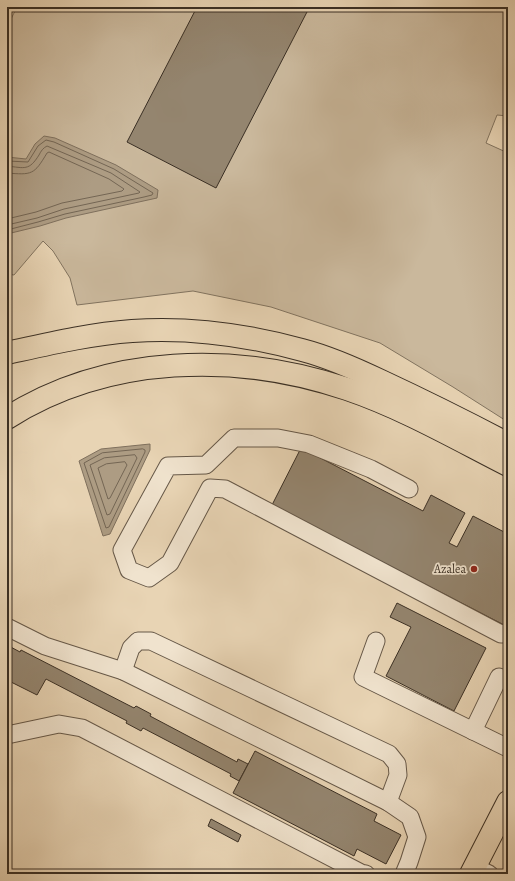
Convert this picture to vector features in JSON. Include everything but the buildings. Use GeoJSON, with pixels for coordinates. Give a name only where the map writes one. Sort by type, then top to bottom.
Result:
{"type":"FeatureCollection","features":[{"type":"Feature","properties":{"kind":"main road"},"geometry":{"type":"LineString","coordinates":[[7,353],[68,339],[132,331],[192,331],[246,338],[303,350],[356,370],[414,396],[508,444]]}},
{"type":"Feature","properties":{"kind":"main road"},"geometry":{"type":"LineString","coordinates":[[7,418],[54,393],[94,378],[139,369],[194,365],[243,366],[298,375],[348,389],[399,409],[508,465]]}},
{"type":"Feature","properties":{"kind":"main road"},"geometry":{"type":"LineString","coordinates":[[479,872],[508,802]]}},
{"type":"Feature","properties":{"kind":"lane"},"geometry":{"type":"LineString","coordinates":[[409,489],[371,470],[309,444],[278,438],[234,438],[206,464],[168,466],[122,550],[129,570],[149,578],[170,563],[210,488],[225,489],[501,634],[508,633]]}},
{"type":"Feature","properties":{"kind":"lane"},"geometry":{"type":"LineString","coordinates":[[7,627],[45,646],[123,671],[388,802],[410,817],[417,837],[410,862],[404,874]]}},
{"type":"Feature","properties":{"kind":"lane"},"geometry":{"type":"LineString","coordinates":[[123,671],[131,648],[138,641],[151,640],[389,754],[397,764],[398,775],[388,802]]}},
{"type":"Feature","properties":{"kind":"lane"},"geometry":{"type":"LineString","coordinates":[[376,641],[363,677],[508,748]]}},
{"type":"Feature","properties":{"kind":"lane"},"geometry":{"type":"LineString","coordinates":[[474,731],[498,677]]}},
{"type":"Feature","properties":{"kind":"lane"},"geometry":{"type":"LineString","coordinates":[[7,735],[59,724],[82,728],[361,873],[366,874]]}},
{"type":"Feature","properties":{"kind":"shaded area"},"geometry":{"type":"Polygon","coordinates":[[[17,7],[493,7],[508,14],[508,116],[497,115],[486,143],[508,153],[508,422],[380,343],[271,307],[193,291],[77,305],[70,278],[53,251],[43,241],[14,275],[7,274],[7,27],[17,7]]]}},
{"type":"Feature","properties":{"kind":"water"},"geometry":{"type":"Polygon","coordinates":[[[44,136],[55,138],[116,165],[158,190],[157,198],[66,218],[7,234],[7,157],[26,159],[35,144],[44,136]]]}},
{"type":"Feature","properties":{"kind":"water"},"geometry":{"type":"Polygon","coordinates":[[[150,444],[150,450],[110,534],[103,536],[79,461],[101,449],[150,444]]]}},
{"type":"Feature","properties":{"kind":"place","name":"Azalea"},"geometry":{"type":"Point","coordinates":[474,569]}}]}
